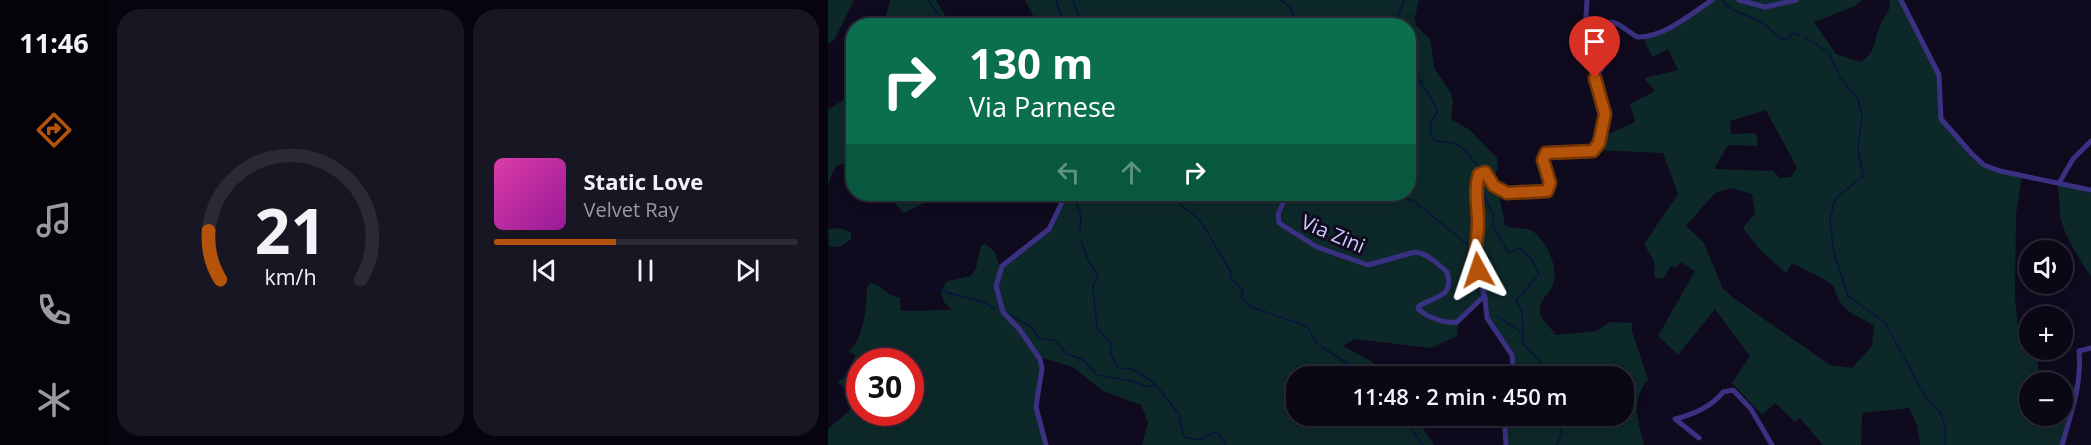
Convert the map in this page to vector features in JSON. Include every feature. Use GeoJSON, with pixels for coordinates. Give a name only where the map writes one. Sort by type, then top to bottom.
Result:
{"type":"FeatureCollection","features":[{"type":"Feature","properties":{"kind":"street"},"geometry":{"type":"LineString","coordinates":[[1585,33],[1587,0]]}},
{"type":"Feature","properties":{"kind":"street"},"geometry":{"type":"LineString","coordinates":[[1513,366],[1512,355],[1490,324],[1474,253],[1478,224],[1476,192],[1479,174],[1485,172],[1494,186],[1507,193],[1547,191],[1550,183],[1543,160],[1546,153],[1597,149],[1605,114],[1595,78],[1615,49],[1598,31],[1611,22],[1637,37],[1651,35],[1674,25],[1712,0]]}},
{"type":"Feature","properties":{"kind":"street"},"geometry":{"type":"LineString","coordinates":[[1739,0],[1765,7],[1796,0]]}},
{"type":"Feature","properties":{"kind":"street"},"geometry":{"type":"LineString","coordinates":[[1901,0],[1939,75],[1942,86],[1940,114],[1944,124],[1984,165],[2091,190]]}},
{"type":"Feature","properties":{"kind":"street"},"geometry":{"type":"LineString","coordinates":[[2059,183],[2073,159],[2091,141]]}},
{"type":"Feature","properties":{"kind":"street"},"geometry":{"type":"LineString","coordinates":[[1046,445],[1036,408],[1042,368],[1040,359],[1020,330],[1003,312],[996,286],[1002,266],[1049,228],[1062,201]]}},
{"type":"Feature","properties":{"kind":"street","name":"Via Zini"},"geometry":{"type":"LineString","coordinates":[[1284,201],[1278,214],[1279,223],[1317,247],[1368,265],[1415,252],[1422,253],[1441,266],[1447,272],[1448,286],[1441,297],[1419,306],[1418,309],[1422,312],[1446,322],[1457,322],[1481,298],[1485,298]]}},
{"type":"Feature","properties":{"kind":"street"},"geometry":{"type":"LineString","coordinates":[[2062,445],[2077,394],[2079,351],[2091,348]]}},
{"type":"Feature","properties":{"kind":"street"},"geometry":{"type":"LineString","coordinates":[[1699,438],[1675,419],[1685,417],[1717,400],[1722,392],[1733,390],[1751,408],[1772,445]]}},
{"type":"Feature","properties":{"kind":"street"},"geometry":{"type":"LineString","coordinates":[[1505,426],[1506,445]]}},
{"type":"Feature","properties":{"kind":"green space"},"geometry":{"type":"Polygon","coordinates":[[[828,0],[854,0],[835,39],[828,44],[828,0]]]}},
{"type":"Feature","properties":{"kind":"green space"},"geometry":{"type":"Polygon","coordinates":[[[890,0],[936,0],[946,17],[958,18],[886,18],[890,0]]]}},
{"type":"Feature","properties":{"kind":"green space"},"geometry":{"type":"Polygon","coordinates":[[[1025,0],[1419,0],[1415,18],[1034,18],[1025,0]]]}},
{"type":"Feature","properties":{"kind":"green space"},"geometry":{"type":"Polygon","coordinates":[[[1713,0],[1862,0],[1855,6],[1814,22],[1836,54],[1860,62],[1872,50],[1879,27],[1889,9],[1890,0],[1900,0],[1939,74],[1942,120],[1980,162],[2022,176],[2016,215],[2015,297],[2019,329],[2019,360],[2038,360],[2039,372],[2019,372],[2019,426],[2070,426],[2065,445],[1920,445],[1917,425],[1909,408],[1862,413],[1861,445],[1823,445],[1800,418],[1795,422],[1775,403],[1762,415],[1732,383],[1750,356],[1715,309],[1678,355],[1658,336],[1695,271],[1680,262],[1676,268],[1671,266],[1663,279],[1655,278],[1654,261],[1644,244],[1678,194],[1663,153],[1596,150],[1602,137],[1635,122],[1630,104],[1655,91],[1644,78],[1678,70],[1668,49],[1652,57],[1644,39],[1654,36],[1713,0]],[[1766,110],[1730,121],[1731,134],[1756,133],[1758,146],[1728,145],[1714,169],[1773,171],[1780,178],[1791,177],[1797,168],[1766,110]],[[1731,188],[1715,193],[1686,226],[1704,243],[1723,289],[1830,365],[1852,368],[1872,346],[1874,325],[1849,312],[1839,301],[1833,286],[1824,279],[1792,263],[1786,273],[1760,250],[1743,228],[1755,213],[1752,194],[1731,188]]]}},
{"type":"Feature","properties":{"kind":"green space"},"geometry":{"type":"Polygon","coordinates":[[[1416,26],[1430,39],[1434,68],[1451,93],[1453,102],[1451,119],[1470,130],[1497,158],[1498,168],[1491,180],[1498,189],[1505,225],[1532,231],[1544,243],[1551,256],[1554,278],[1541,304],[1542,319],[1555,335],[1597,331],[1609,322],[1633,323],[1631,328],[1648,379],[1637,403],[1644,445],[1507,445],[1506,426],[1634,426],[1634,366],[1513,366],[1514,361],[1490,323],[1485,298],[1458,324],[1457,336],[1431,348],[1355,339],[1343,346],[1376,366],[1286,366],[1286,426],[1421,426],[1434,445],[1142,445],[1148,422],[1141,405],[1103,391],[1073,367],[1039,357],[1041,369],[1037,407],[1047,445],[828,445],[828,429],[846,413],[846,426],[924,426],[924,348],[852,348],[861,330],[867,287],[871,283],[899,297],[901,311],[952,310],[944,302],[941,291],[947,281],[971,276],[976,268],[981,246],[985,244],[994,251],[1001,269],[1044,236],[1063,201],[1416,201],[1416,26]]]}},
{"type":"Feature","properties":{"kind":"green space"},"geometry":{"type":"Polygon","coordinates":[[[846,98],[846,163],[836,166],[829,180],[828,191],[828,110],[846,98]]]}},
{"type":"Feature","properties":{"kind":"green space"},"geometry":{"type":"Polygon","coordinates":[[[2056,182],[2091,193],[2091,276],[2077,255],[2073,247],[2073,240],[2070,240],[2061,221],[2056,182]]]}},
{"type":"Feature","properties":{"kind":"green space"},"geometry":{"type":"Polygon","coordinates":[[[895,201],[927,201],[904,213],[895,201]]]}},
{"type":"Feature","properties":{"kind":"green space"},"geometry":{"type":"Polygon","coordinates":[[[839,228],[851,232],[851,239],[840,247],[829,246],[828,229],[839,228]]]}},
{"type":"Feature","properties":{"kind":"green space"},"geometry":{"type":"Polygon","coordinates":[[[846,376],[846,390],[838,382],[846,376]]]}},
{"type":"Feature","properties":{"kind":"green space"},"geometry":{"type":"Polygon","coordinates":[[[2073,385],[2080,387],[2073,414],[2073,385]]]}},
{"type":"Feature","properties":{"kind":"waterway"},"geometry":{"type":"LineString","coordinates":[[928,0],[941,18]]}},
{"type":"Feature","properties":{"kind":"waterway"},"geometry":{"type":"LineString","coordinates":[[1056,0],[1062,18]]}},
{"type":"Feature","properties":{"kind":"waterway"},"geometry":{"type":"LineString","coordinates":[[1073,0],[1079,18]]}},
{"type":"Feature","properties":{"kind":"waterway"},"geometry":{"type":"LineString","coordinates":[[1281,0],[1291,8],[1294,18]]}},
{"type":"Feature","properties":{"kind":"waterway"},"geometry":{"type":"LineString","coordinates":[[1397,18],[1404,0]]}},
{"type":"Feature","properties":{"kind":"waterway"},"geometry":{"type":"LineString","coordinates":[[1722,0],[1731,9],[1763,23],[1782,39],[1788,40],[1793,33],[1799,35]]}},
{"type":"Feature","properties":{"kind":"waterway"},"geometry":{"type":"LineString","coordinates":[[1805,37],[1829,53],[1840,78],[1858,99],[1862,115],[1858,150],[1863,176],[1835,199],[1830,219],[1833,249],[1848,296],[1885,323],[1925,396],[1940,412],[1945,426],[1945,445]]}},
{"type":"Feature","properties":{"kind":"waterway"},"geometry":{"type":"LineString","coordinates":[[1416,74],[1433,101],[1437,113],[1430,122],[1432,139],[1459,146],[1480,169]]}},
{"type":"Feature","properties":{"kind":"waterway"},"geometry":{"type":"LineString","coordinates":[[1416,81],[1422,82]]}},
{"type":"Feature","properties":{"kind":"waterway"},"geometry":{"type":"LineString","coordinates":[[1482,176],[1484,196],[1494,216],[1492,226],[1510,253],[1519,248],[1531,260],[1539,274],[1516,301],[1522,311],[1523,344],[1539,359],[1541,366]]}},
{"type":"Feature","properties":{"kind":"waterway"},"geometry":{"type":"LineString","coordinates":[[1076,201],[1081,218],[1079,233]]}},
{"type":"Feature","properties":{"kind":"waterway"},"geometry":{"type":"LineString","coordinates":[[1176,201],[1200,220],[1231,272],[1230,277],[1243,290],[1241,297],[1251,307],[1307,326],[1317,344]]}},
{"type":"Feature","properties":{"kind":"waterway"},"geometry":{"type":"LineString","coordinates":[[1412,201],[1468,245],[1470,274],[1479,295]]}},
{"type":"Feature","properties":{"kind":"waterway"},"geometry":{"type":"LineString","coordinates":[[1081,240],[1088,261],[1098,275],[1093,286],[1097,328],[1111,343],[1111,355],[1118,368],[1132,369],[1155,383]]}},
{"type":"Feature","properties":{"kind":"waterway"},"geometry":{"type":"LineString","coordinates":[[936,288],[983,302],[994,309]]}},
{"type":"Feature","properties":{"kind":"waterway"},"geometry":{"type":"LineString","coordinates":[[1008,314],[1031,327],[1040,339],[1054,340],[1067,354],[1083,359],[1097,375],[1131,381],[1147,387],[1155,384],[1179,414],[1184,437],[1200,440],[1214,432],[1219,433],[1226,445]]}},
{"type":"Feature","properties":{"kind":"waterway"},"geometry":{"type":"LineString","coordinates":[[1497,316],[1521,332]]}},
{"type":"Feature","properties":{"kind":"waterway"},"geometry":{"type":"LineString","coordinates":[[1322,347],[1351,366]]}},
{"type":"Feature","properties":{"kind":"waterway"},"geometry":{"type":"LineString","coordinates":[[1410,426],[1423,445]]}},
{"type":"Feature","properties":{"kind":"waterway"},"geometry":{"type":"LineString","coordinates":[[1556,445],[1562,434],[1559,426]]}},
{"type":"Feature","properties":{"kind":"route"},"geometry":{"type":"LineString","coordinates":[[1478,270],[1474,253],[1478,224],[1476,181],[1479,174],[1485,172],[1488,174],[1494,186],[1507,193],[1547,191],[1550,183],[1543,160],[1546,153],[1597,149],[1605,114],[1595,78]]}}]}
